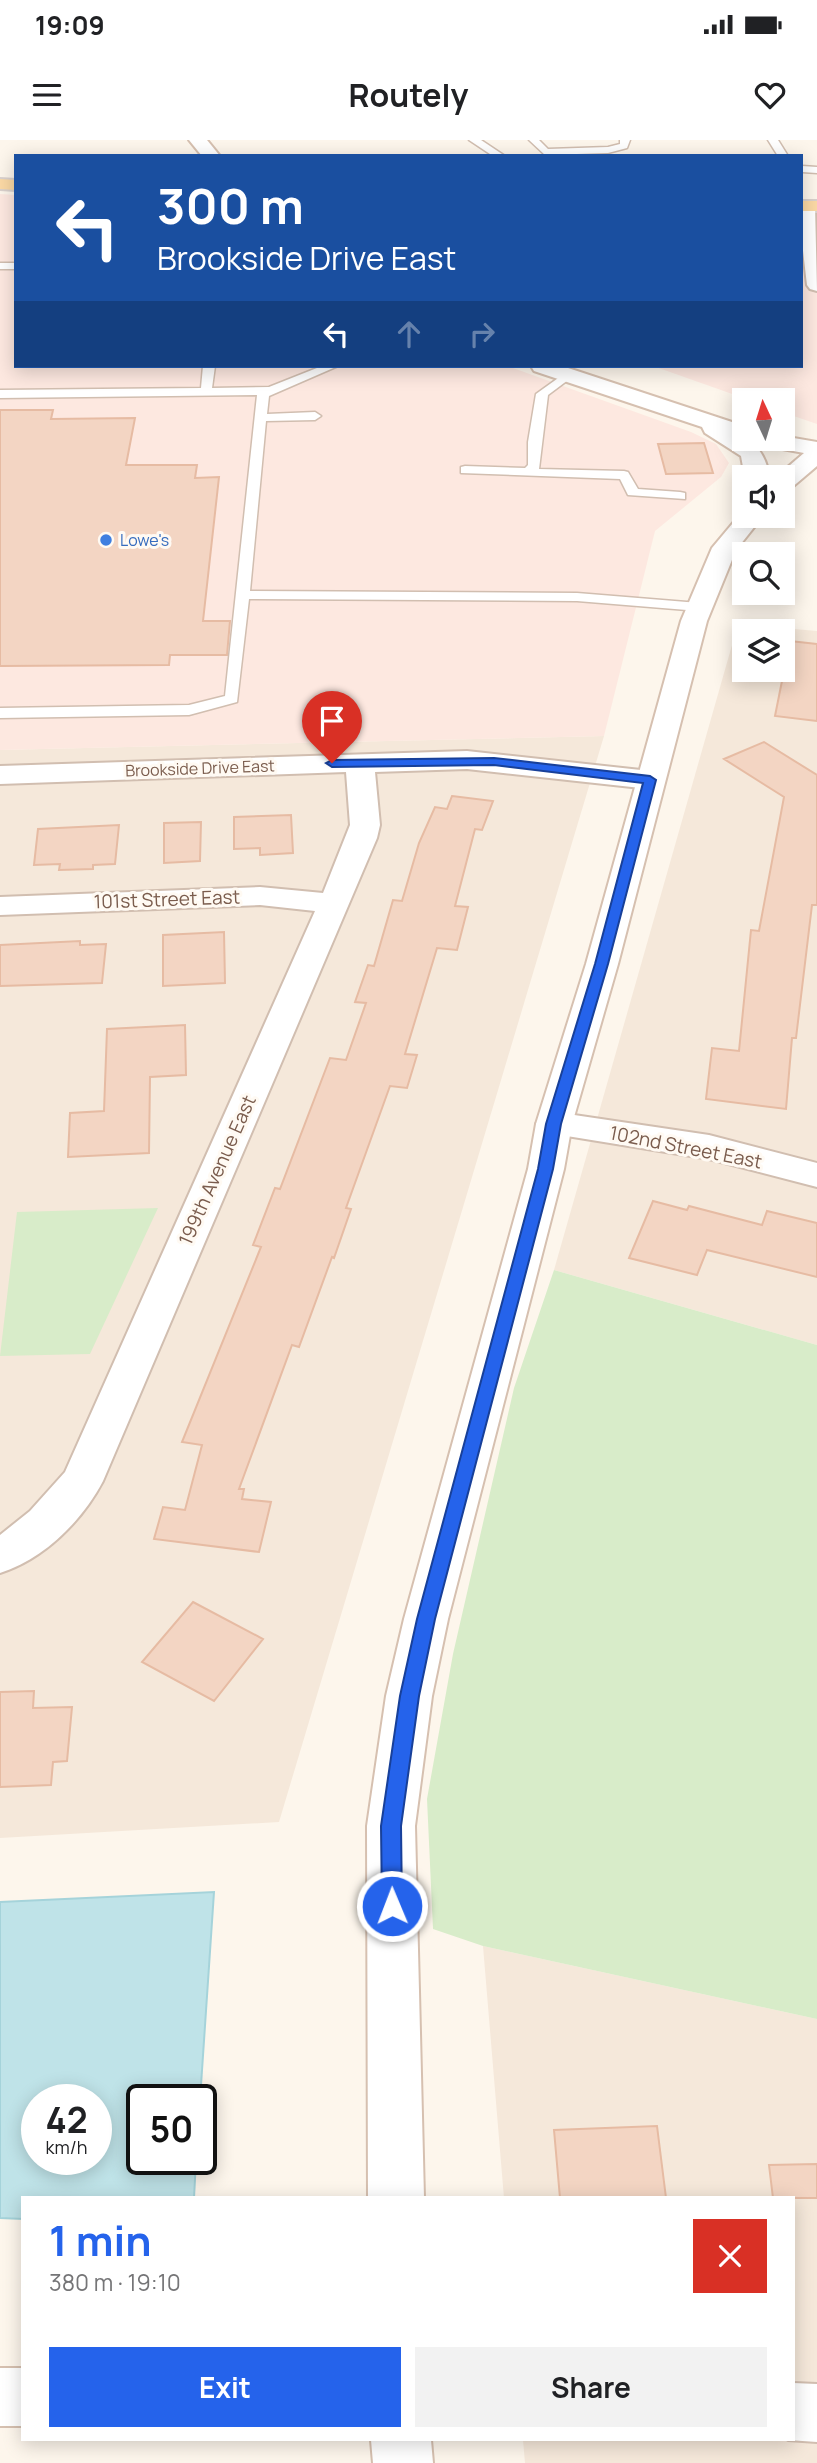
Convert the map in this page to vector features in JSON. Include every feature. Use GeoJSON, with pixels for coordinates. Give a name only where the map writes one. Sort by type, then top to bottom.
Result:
{"type":"FeatureCollection","features":[{"type":"Feature","properties":{"kind":"main road"},"geometry":{"type":"LineString","coordinates":[[198,140],[209,154]]}},
{"type":"Feature","properties":{"kind":"main road"},"geometry":{"type":"LineString","coordinates":[[809,202],[817,285]]}},
{"type":"Feature","properties":{"kind":"main road"},"geometry":{"type":"LineString","coordinates":[[548,368],[732,430]]}},
{"type":"Feature","properties":{"kind":"main road"},"geometry":{"type":"LineString","coordinates":[[609,368],[732,409]]}},
{"type":"Feature","properties":{"kind":"main road"},"geometry":{"type":"LineString","coordinates":[[700,419],[748,447],[754,456],[755,465]]}},
{"type":"Feature","properties":{"kind":"main road"},"geometry":{"type":"LineString","coordinates":[[795,434],[817,448]]}},
{"type":"Feature","properties":{"kind":"main road"},"geometry":{"type":"LineString","coordinates":[[795,444],[817,448]]}},
{"type":"Feature","properties":{"kind":"main road"},"geometry":{"type":"LineString","coordinates":[[795,473],[817,454]]}},
{"type":"Feature","properties":{"kind":"main road"},"geometry":{"type":"LineString","coordinates":[[396,2196],[391,1826],[409,1696],[426,1619],[546,1169],[554,1124],[602,964],[699,607],[724,548],[741,528]]}},
{"type":"Feature","properties":{"kind":"main road","name":"Brookside Drive East"},"geometry":{"type":"LineString","coordinates":[[0,775],[360,762],[494,761],[650,780]]}},
{"type":"Feature","properties":{"kind":"main road","name":"199th Avenue East"},"geometry":{"type":"LineString","coordinates":[[5,1553],[36,1533],[58,1513],[82,1481],[365,825],[360,762]]}},
{"type":"Feature","properties":{"kind":"main road","name":"101st Street East"},"geometry":{"type":"LineString","coordinates":[[0,906],[260,896],[333,904]]}},
{"type":"Feature","properties":{"kind":"main road","name":"102nd Street East"},"geometry":{"type":"LineString","coordinates":[[554,1124],[709,1147],[817,1175]]}},
{"type":"Feature","properties":{"kind":"main road"},"geometry":{"type":"LineString","coordinates":[[0,2397],[21,2398]]}},
{"type":"Feature","properties":{"kind":"main road"},"geometry":{"type":"LineString","coordinates":[[795,2412],[817,2413]]}},
{"type":"Feature","properties":{"kind":"main road"},"geometry":{"type":"LineString","coordinates":[[401,2441],[403,2463]]}},
{"type":"Feature","properties":{"kind":"lane"},"geometry":{"type":"LineString","coordinates":[[474,140],[497,154]]}},
{"type":"Feature","properties":{"kind":"lane"},"geometry":{"type":"LineString","coordinates":[[534,140],[545,152],[610,153],[624,146],[625,140]]}},
{"type":"Feature","properties":{"kind":"lane"},"geometry":{"type":"LineString","coordinates":[[604,140],[610,153]]}},
{"type":"Feature","properties":{"kind":"lane"},"geometry":{"type":"LineString","coordinates":[[206,392],[209,368]]}},
{"type":"Feature","properties":{"kind":"lane"},"geometry":{"type":"LineString","coordinates":[[0,713],[189,710],[232,699],[263,394],[327,368]]}},
{"type":"Feature","properties":{"kind":"lane"},"geometry":{"type":"LineString","coordinates":[[529,471],[534,466],[542,394],[568,375]]}},
{"type":"Feature","properties":{"kind":"lane"},"geometry":{"type":"LineString","coordinates":[[0,394],[271,391]]}},
{"type":"Feature","properties":{"kind":"lane"},"geometry":{"type":"LineString","coordinates":[[261,418],[315,416]]}},
{"type":"Feature","properties":{"kind":"lane"},"geometry":{"type":"LineString","coordinates":[[466,470],[624,475],[633,492],[680,496]]}},
{"type":"Feature","properties":{"kind":"lane"},"geometry":{"type":"LineString","coordinates":[[242,595],[565,596],[699,607]]}},
{"type":"Feature","properties":{"kind":"shaded area"},"geometry":{"type":"Polygon","coordinates":[[[0,194],[14,195],[14,368],[513,368],[691,432],[716,444],[729,463],[721,477],[655,531],[604,736],[0,750],[0,194]]]}},
{"type":"Feature","properties":{"kind":"shaded area"},"geometry":{"type":"Polygon","coordinates":[[[803,216],[817,216],[817,424],[795,416],[795,388],[732,388],[732,394],[659,368],[803,368],[803,216]]]}},
{"type":"Feature","properties":{"kind":"shaded area"},"geometry":{"type":"Polygon","coordinates":[[[795,629],[817,631],[817,1345],[554,1270],[732,645],[732,682],[795,682],[795,629]]]}},
{"type":"Feature","properties":{"kind":"shaded area"},"geometry":{"type":"Polygon","coordinates":[[[604,736],[279,1822],[0,1838],[0,750],[604,736]]]}},
{"type":"Feature","properties":{"kind":"shaded area"},"geometry":{"type":"Polygon","coordinates":[[[483,1946],[817,2019],[817,2463],[525,2463],[523,2441],[795,2441],[795,2196],[504,2196],[483,1946]]]}},
{"type":"Feature","properties":{"kind":"green space"},"geometry":{"type":"Polygon","coordinates":[[[158,1208],[90,1354],[0,1356],[17,1212],[158,1208]]]}},
{"type":"Feature","properties":{"kind":"green space"},"geometry":{"type":"Polygon","coordinates":[[[554,1270],[817,1345],[817,2019],[483,1946],[433,1929],[427,1799],[453,1654],[514,1388],[554,1270]]]}},
{"type":"Feature","properties":{"kind":"water"},"geometry":{"type":"Polygon","coordinates":[[[214,1892],[201,2084],[126,2084],[126,2175],[195,2175],[194,2196],[21,2196],[21,2219],[0,2218],[0,1902],[214,1892]]]}},
{"type":"Feature","properties":{"kind":"building","name":"Lowe's"},"geometry":{"type":"Polygon","coordinates":[[[0,410],[53,410],[51,419],[135,418],[126,465],[197,465],[195,478],[219,477],[203,621],[230,621],[227,655],[170,655],[169,665],[0,666],[0,410]]]}},
{"type":"Feature","properties":{"kind":"building"},"geometry":{"type":"Polygon","coordinates":[[[704,443],[713,473],[666,474],[658,444],[704,443]]]}},
{"type":"Feature","properties":{"kind":"building"},"geometry":{"type":"Polygon","coordinates":[[[795,642],[817,644],[817,721],[775,716],[782,682],[795,682],[795,642]]]}},
{"type":"Feature","properties":{"kind":"building"},"geometry":{"type":"Polygon","coordinates":[[[764,742],[817,775],[817,905],[812,905],[796,1038],[792,1038],[786,1109],[706,1099],[712,1048],[739,1051],[751,930],[759,931],[784,797],[724,759],[764,742]]]}},
{"type":"Feature","properties":{"kind":"building"},"geometry":{"type":"Polygon","coordinates":[[[452,796],[493,801],[482,830],[475,829],[455,906],[468,907],[457,950],[437,948],[405,1054],[417,1055],[407,1088],[390,1086],[346,1208],[351,1209],[334,1258],[332,1257],[299,1347],[292,1345],[239,1489],[244,1489],[242,1499],[271,1502],[259,1552],[154,1539],[163,1507],[185,1510],[202,1445],[182,1442],[261,1247],[253,1245],[275,1188],[280,1189],[330,1058],[346,1060],[366,1003],[355,1002],[368,965],[374,966],[393,900],[402,901],[419,843],[435,807],[447,809],[452,796]]]}},
{"type":"Feature","properties":{"kind":"building"},"geometry":{"type":"Polygon","coordinates":[[[291,815],[293,853],[260,855],[260,848],[234,849],[234,817],[291,815]]]}},
{"type":"Feature","properties":{"kind":"building"},"geometry":{"type":"Polygon","coordinates":[[[201,822],[200,861],[164,863],[164,823],[201,822]]]}},
{"type":"Feature","properties":{"kind":"building"},"geometry":{"type":"Polygon","coordinates":[[[119,825],[115,864],[93,865],[93,869],[59,870],[60,864],[34,865],[38,829],[119,825]]]}},
{"type":"Feature","properties":{"kind":"building"},"geometry":{"type":"Polygon","coordinates":[[[224,932],[225,983],[163,986],[163,935],[224,932]]]}},
{"type":"Feature","properties":{"kind":"building"},"geometry":{"type":"Polygon","coordinates":[[[80,941],[80,945],[106,944],[102,983],[0,986],[0,945],[80,941]]]}},
{"type":"Feature","properties":{"kind":"building"},"geometry":{"type":"Polygon","coordinates":[[[185,1025],[186,1075],[150,1077],[149,1153],[68,1157],[70,1113],[104,1111],[107,1029],[185,1025]]]}},
{"type":"Feature","properties":{"kind":"building"},"geometry":{"type":"Polygon","coordinates":[[[653,1201],[687,1210],[689,1206],[762,1225],[767,1211],[817,1223],[817,1277],[707,1250],[697,1275],[629,1258],[653,1201]]]}},
{"type":"Feature","properties":{"kind":"building"},"geometry":{"type":"Polygon","coordinates":[[[193,1602],[263,1639],[214,1701],[142,1662],[193,1602]]]}},
{"type":"Feature","properties":{"kind":"building"},"geometry":{"type":"Polygon","coordinates":[[[34,1691],[33,1708],[72,1707],[67,1761],[53,1762],[51,1785],[0,1787],[0,1692],[34,1691]]]}},
{"type":"Feature","properties":{"kind":"building"},"geometry":{"type":"Polygon","coordinates":[[[657,2126],[666,2196],[560,2196],[554,2130],[657,2126]]]}},
{"type":"Feature","properties":{"kind":"building"},"geometry":{"type":"Polygon","coordinates":[[[817,2164],[817,2198],[773,2196],[769,2165],[817,2164]]]}},
{"type":"Feature","properties":{"kind":"place","name":"Lowe's"},"geometry":{"type":"Point","coordinates":[106,540]}},
{"type":"Feature","properties":{"kind":"route"},"geometry":{"type":"LineString","coordinates":[[332,763],[494,761],[650,780],[602,964],[554,1124],[546,1169],[426,1619],[409,1696],[391,1826],[392,1906]]}}]}
